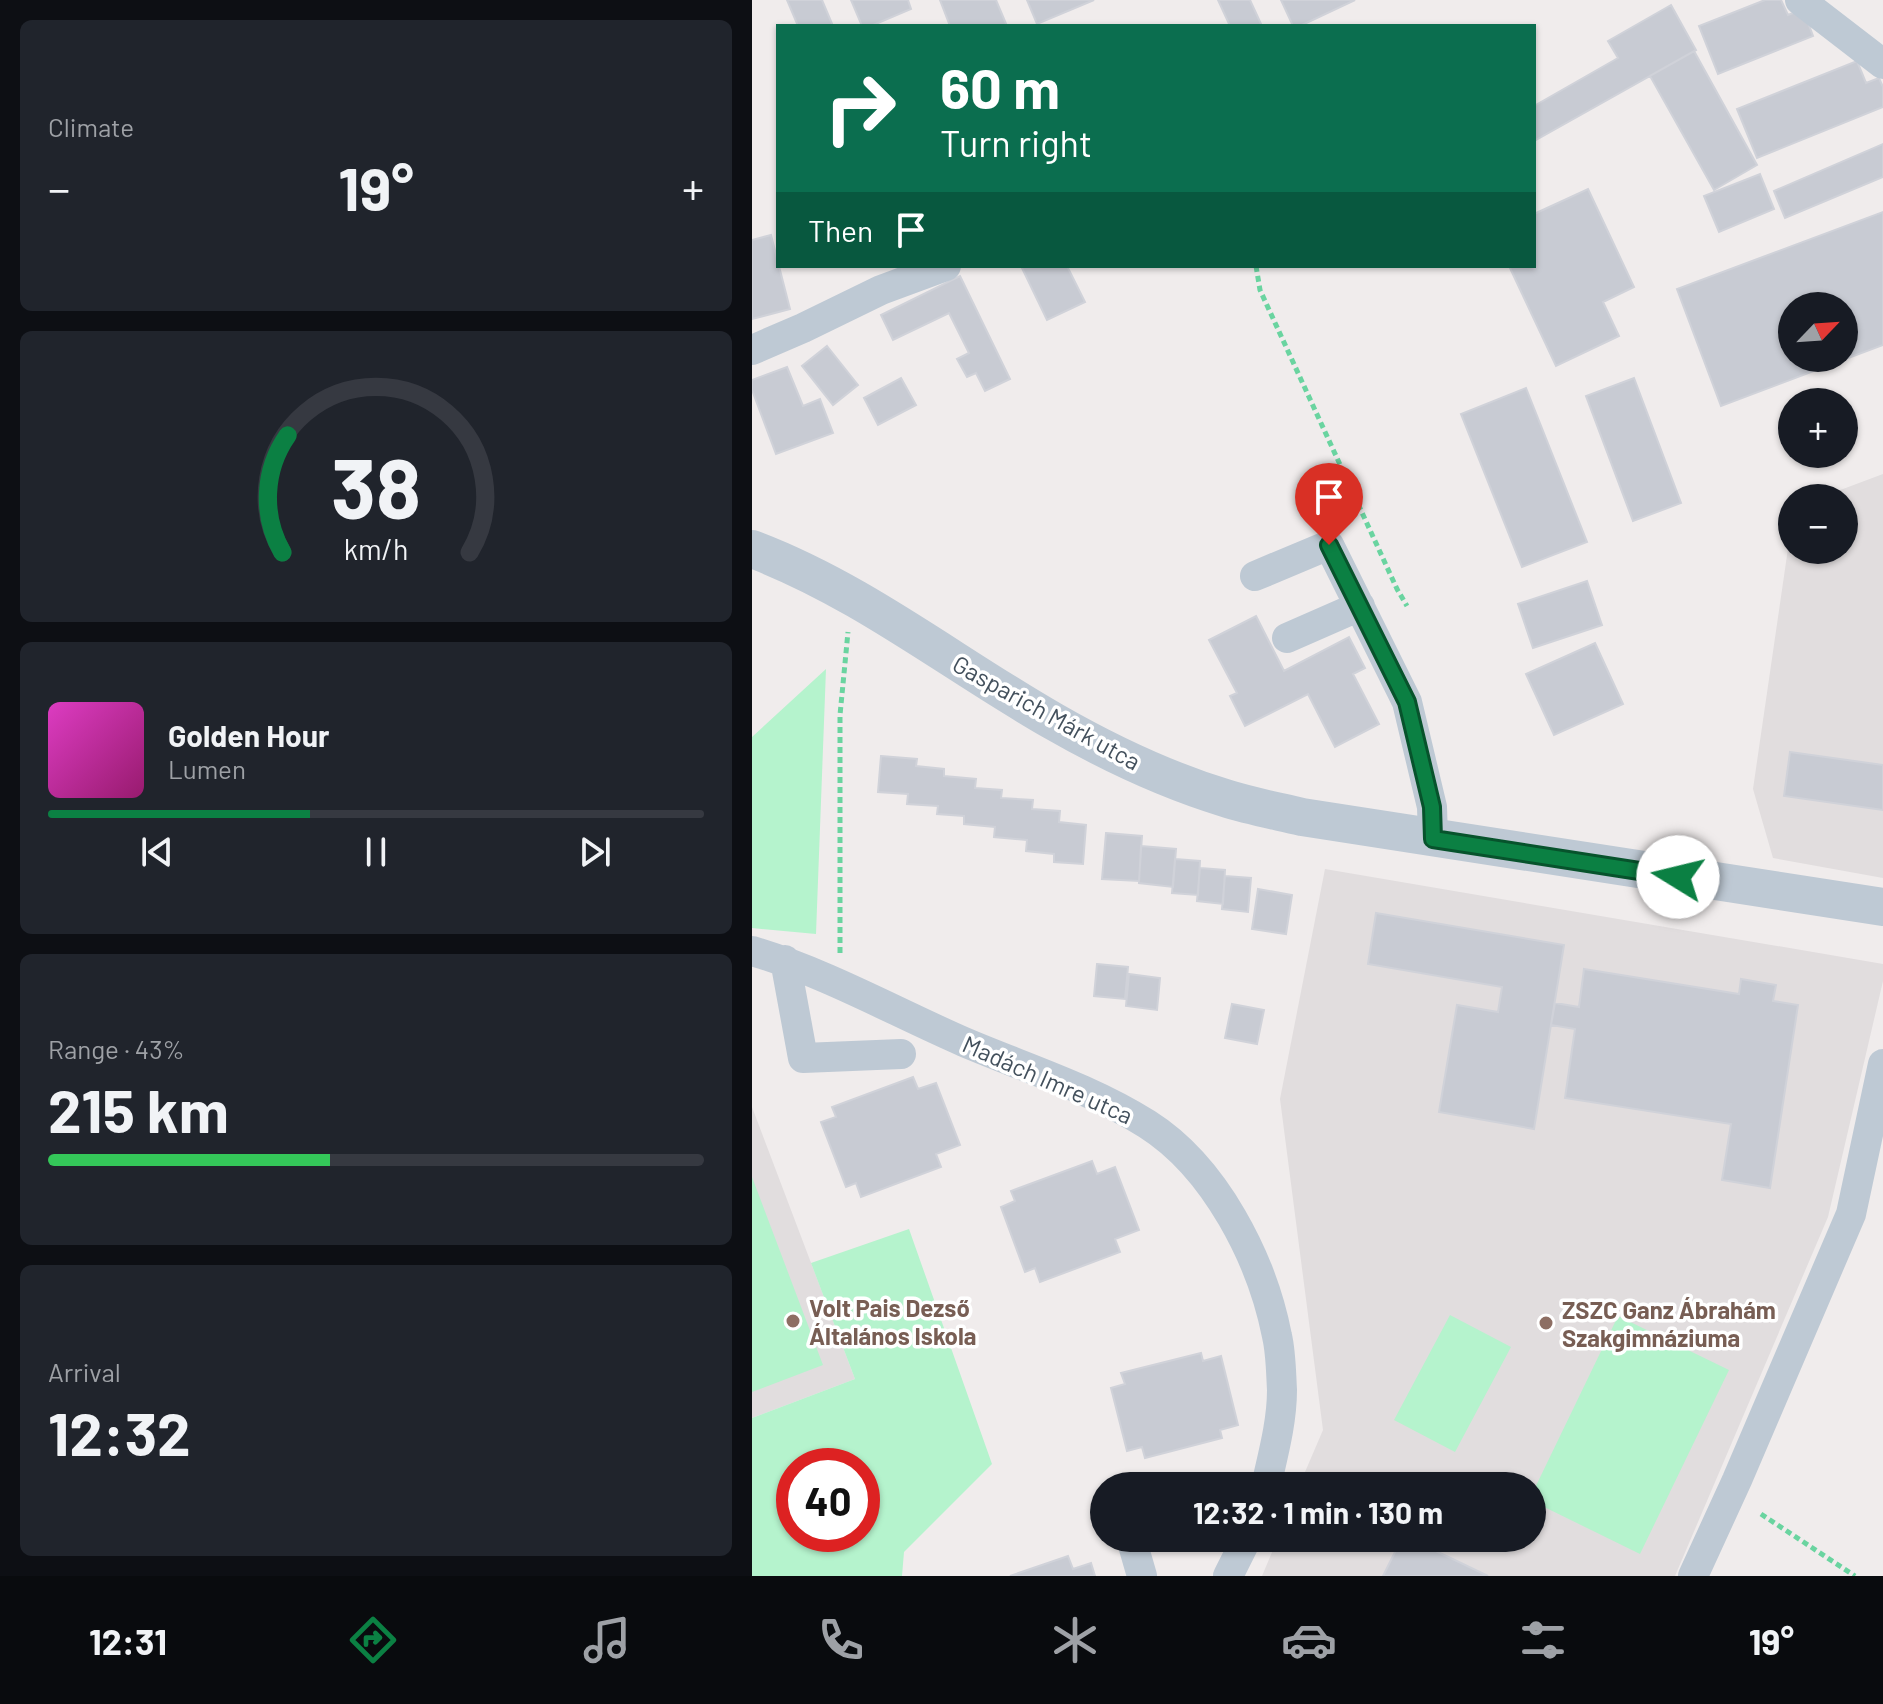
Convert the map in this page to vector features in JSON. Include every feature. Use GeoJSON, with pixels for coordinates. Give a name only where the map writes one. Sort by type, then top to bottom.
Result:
{"type":"FeatureCollection","features":[{"type":"Feature","properties":{"kind":"street"},"geometry":{"type":"LineString","coordinates":[[1800,0],[1883,64]]}},
{"type":"Feature","properties":{"kind":"street"},"geometry":{"type":"LineString","coordinates":[[752,350],[881,290],[941,268]]}},
{"type":"Feature","properties":{"kind":"street"},"geometry":{"type":"LineString","coordinates":[[1255,576],[1329,545],[1407,702],[1432,807],[1433,839]]}},
{"type":"Feature","properties":{"kind":"street","name":"Gasparich Márk utca"},"geometry":{"type":"LineString","coordinates":[[752,549],[783,561],[860,601],[1054,722],[1156,772],[1225,798],[1302,817],[1433,839],[1883,907]]}},
{"type":"Feature","properties":{"kind":"street"},"geometry":{"type":"LineString","coordinates":[[1287,638],[1360,606]]}},
{"type":"Feature","properties":{"kind":"street","name":"Madách Imre utca"},"geometry":{"type":"LineString","coordinates":[[752,951],[785,960],[961,1041],[1108,1102],[1149,1125],[1187,1158],[1217,1193],[1242,1234],[1263,1282],[1278,1338],[1282,1393],[1270,1472]]}},
{"type":"Feature","properties":{"kind":"street"},"geometry":{"type":"LineString","coordinates":[[785,960],[803,1058],[901,1054]]}},
{"type":"Feature","properties":{"kind":"street"},"geometry":{"type":"LineString","coordinates":[[1693,1576],[1851,1214],[1883,1064]]}},
{"type":"Feature","properties":{"kind":"street"},"geometry":{"type":"LineString","coordinates":[[1135,1552],[1142,1576]]}},
{"type":"Feature","properties":{"kind":"street"},"geometry":{"type":"LineString","coordinates":[[1228,1576],[1240,1552]]}},
{"type":"Feature","properties":{"kind":"path"},"geometry":{"type":"LineString","coordinates":[[1256,268],[1260,290],[1407,606]]}},
{"type":"Feature","properties":{"kind":"path"},"geometry":{"type":"LineString","coordinates":[[840,984],[840,715],[848,628],[860,601]]}},
{"type":"Feature","properties":{"kind":"path"},"geometry":{"type":"LineString","coordinates":[[1761,1514],[1855,1576]]}},
{"type":"Feature","properties":{"kind":"shaded area"},"geometry":{"type":"Polygon","coordinates":[[[1883,474],[1883,878],[1773,858],[1753,789],[1786,564],[1858,564],[1856,484],[1883,474]]]}},
{"type":"Feature","properties":{"kind":"shaded area","name":"ZSZC Ganz Ábrahám Szakgimnáziuma"},"geometry":{"type":"Polygon","coordinates":[[[1325,869],[1883,964],[1883,981],[1828,1217],[1675,1576],[1262,1576],[1272,1552],[1546,1552],[1546,1472],[1305,1472],[1323,1430],[1280,1099],[1325,869]]]}},
{"type":"Feature","properties":{"kind":"shaded area","name":"Volt Pais Dezső Általános Iskola"},"geometry":{"type":"Polygon","coordinates":[[[752,1107],[855,1379],[752,1418],[752,1107]]]}},
{"type":"Feature","properties":{"kind":"green space"},"geometry":{"type":"Polygon","coordinates":[[[826,669],[816,934],[752,928],[752,737],[826,669]]]}},
{"type":"Feature","properties":{"kind":"green space"},"geometry":{"type":"Polygon","coordinates":[[[752,1177],[823,1365],[752,1392],[752,1177]]]}},
{"type":"Feature","properties":{"kind":"green space"},"geometry":{"type":"Polygon","coordinates":[[[909,1229],[992,1464],[904,1552],[902,1576],[752,1576],[752,1418],[855,1379],[811,1263],[909,1229]]]}},
{"type":"Feature","properties":{"kind":"green space"},"geometry":{"type":"Polygon","coordinates":[[[1450,1315],[1511,1347],[1455,1452],[1394,1420],[1450,1315]]]}},
{"type":"Feature","properties":{"kind":"green space"},"geometry":{"type":"Polygon","coordinates":[[[1618,1316],[1729,1370],[1640,1554],[1546,1508],[1546,1472],[1543,1472],[1618,1316]]]}},
{"type":"Feature","properties":{"kind":"building"},"geometry":{"type":"Polygon","coordinates":[[[787,0],[822,0],[832,24],[797,24],[787,0]]]}},
{"type":"Feature","properties":{"kind":"building"},"geometry":{"type":"Polygon","coordinates":[[[851,0],[908,0],[911,9],[876,24],[861,24],[851,0]]]}},
{"type":"Feature","properties":{"kind":"building"},"geometry":{"type":"Polygon","coordinates":[[[940,0],[996,0],[1006,24],[949,24],[940,0]]]}},
{"type":"Feature","properties":{"kind":"building"},"geometry":{"type":"Polygon","coordinates":[[[1027,0],[1094,0],[1037,24],[1027,0]]]}},
{"type":"Feature","properties":{"kind":"building"},"geometry":{"type":"Polygon","coordinates":[[[1218,0],[1250,0],[1261,24],[1229,24],[1218,0]]]}},
{"type":"Feature","properties":{"kind":"building"},"geometry":{"type":"Polygon","coordinates":[[[1281,0],[1355,0],[1304,24],[1292,24],[1281,0]]]}},
{"type":"Feature","properties":{"kind":"building"},"geometry":{"type":"Polygon","coordinates":[[[1765,0],[1781,0],[1788,15],[1803,9],[1813,36],[1718,74],[1699,26],[1765,0]]]}},
{"type":"Feature","properties":{"kind":"building"},"geometry":{"type":"Polygon","coordinates":[[[1671,5],[1696,50],[1536,140],[1536,105],[1618,58],[1608,41],[1671,5]]]}},
{"type":"Feature","properties":{"kind":"building"},"geometry":{"type":"Polygon","coordinates":[[[1694,51],[1757,165],[1714,190],[1650,76],[1694,51]]]}},
{"type":"Feature","properties":{"kind":"building"},"geometry":{"type":"Polygon","coordinates":[[[1857,61],[1866,83],[1879,78],[1883,87],[1883,107],[1757,158],[1737,109],[1857,61]]]}},
{"type":"Feature","properties":{"kind":"building"},"geometry":{"type":"Polygon","coordinates":[[[1883,144],[1883,177],[1785,218],[1774,191],[1883,144]]]}},
{"type":"Feature","properties":{"kind":"building"},"geometry":{"type":"Polygon","coordinates":[[[1760,174],[1774,209],[1719,232],[1704,196],[1760,174]]]}},
{"type":"Feature","properties":{"kind":"building"},"geometry":{"type":"Polygon","coordinates":[[[1588,189],[1634,287],[1603,302],[1619,336],[1556,366],[1510,268],[1536,268],[1536,213],[1588,189]]]}},
{"type":"Feature","properties":{"kind":"building"},"geometry":{"type":"Polygon","coordinates":[[[1883,212],[1883,345],[1858,354],[1858,292],[1778,292],[1778,372],[1811,372],[1721,406],[1677,289],[1883,212]]]}},
{"type":"Feature","properties":{"kind":"building"},"geometry":{"type":"Polygon","coordinates":[[[771,235],[776,268],[779,268],[790,309],[752,319],[752,240],[771,235]]]}},
{"type":"Feature","properties":{"kind":"building"},"geometry":{"type":"Polygon","coordinates":[[[1022,268],[1068,268],[1085,302],[1047,320],[1022,268]]]}},
{"type":"Feature","properties":{"kind":"building"},"geometry":{"type":"Polygon","coordinates":[[[960,276],[1010,379],[985,391],[976,373],[967,377],[957,359],[969,353],[949,313],[893,340],[881,315],[960,276]]]}},
{"type":"Feature","properties":{"kind":"building"},"geometry":{"type":"Polygon","coordinates":[[[827,346],[858,385],[833,405],[802,366],[827,346]]]}},
{"type":"Feature","properties":{"kind":"building"},"geometry":{"type":"Polygon","coordinates":[[[787,367],[803,406],[820,399],[833,433],[776,454],[752,390],[752,380],[787,367]]]}},
{"type":"Feature","properties":{"kind":"building"},"geometry":{"type":"Polygon","coordinates":[[[901,378],[916,405],[878,425],[864,398],[901,378]]]}},
{"type":"Feature","properties":{"kind":"building"},"geometry":{"type":"Polygon","coordinates":[[[1634,378],[1681,503],[1633,521],[1586,396],[1634,378]]]}},
{"type":"Feature","properties":{"kind":"building"},"geometry":{"type":"Polygon","coordinates":[[[1526,388],[1587,542],[1522,567],[1461,414],[1526,388]]]}},
{"type":"Feature","properties":{"kind":"building"},"geometry":{"type":"Polygon","coordinates":[[[1587,581],[1602,625],[1533,648],[1518,604],[1587,581]]]}},
{"type":"Feature","properties":{"kind":"building"},"geometry":{"type":"Polygon","coordinates":[[[1256,616],[1284,671],[1349,637],[1365,668],[1353,674],[1379,724],[1335,747],[1308,694],[1245,726],[1230,696],[1237,693],[1209,640],[1256,616]]]}},
{"type":"Feature","properties":{"kind":"building"},"geometry":{"type":"Polygon","coordinates":[[[1595,643],[1623,704],[1554,735],[1526,674],[1595,643]]]}},
{"type":"Feature","properties":{"kind":"building"},"geometry":{"type":"Polygon","coordinates":[[[1790,752],[1883,765],[1883,810],[1784,796],[1790,752]]]}},
{"type":"Feature","properties":{"kind":"building"},"geometry":{"type":"Polygon","coordinates":[[[881,756],[917,759],[916,766],[944,769],[944,776],[976,779],[975,788],[1002,790],[1001,798],[1033,800],[1032,809],[1060,811],[1059,822],[1086,825],[1083,864],[1054,862],[1054,854],[1026,851],[1027,840],[994,837],[995,827],[964,824],[964,816],[937,814],[938,806],[907,804],[908,794],[878,792],[881,756]]]}},
{"type":"Feature","properties":{"kind":"building"},"geometry":{"type":"Polygon","coordinates":[[[1106,833],[1142,836],[1139,881],[1102,879],[1106,833]]]}},
{"type":"Feature","properties":{"kind":"building"},"geometry":{"type":"Polygon","coordinates":[[[1141,846],[1176,849],[1173,887],[1139,883],[1141,846]]]}},
{"type":"Feature","properties":{"kind":"building"},"geometry":{"type":"Polygon","coordinates":[[[1175,859],[1200,861],[1198,895],[1172,893],[1175,859]]]}},
{"type":"Feature","properties":{"kind":"building"},"geometry":{"type":"Polygon","coordinates":[[[1200,868],[1225,870],[1223,904],[1197,901],[1200,868]]]}},
{"type":"Feature","properties":{"kind":"building"},"geometry":{"type":"Polygon","coordinates":[[[1225,876],[1251,878],[1248,912],[1222,909],[1225,876]]]}},
{"type":"Feature","properties":{"kind":"building"},"geometry":{"type":"Polygon","coordinates":[[[1258,889],[1292,895],[1286,934],[1252,929],[1258,889]]]}},
{"type":"Feature","properties":{"kind":"building"},"geometry":{"type":"Polygon","coordinates":[[[1376,913],[1564,945],[1534,1129],[1439,1112],[1457,1005],[1498,1012],[1502,987],[1368,964],[1376,913]]]}},
{"type":"Feature","properties":{"kind":"building"},"geometry":{"type":"Polygon","coordinates":[[[1097,964],[1128,967],[1125,999],[1094,996],[1097,964]]]}},
{"type":"Feature","properties":{"kind":"building"},"geometry":{"type":"Polygon","coordinates":[[[1584,969],[1739,994],[1741,979],[1776,985],[1773,1001],[1798,1005],[1770,1188],[1722,1180],[1731,1124],[1565,1098],[1575,1029],[1551,1025],[1555,1003],[1579,1007],[1584,969]]]}},
{"type":"Feature","properties":{"kind":"building"},"geometry":{"type":"Polygon","coordinates":[[[1129,974],[1160,978],[1157,1010],[1126,1006],[1129,974]]]}},
{"type":"Feature","properties":{"kind":"building"},"geometry":{"type":"Polygon","coordinates":[[[1232,1004],[1264,1010],[1257,1044],[1225,1038],[1232,1004]]]}},
{"type":"Feature","properties":{"kind":"building"},"geometry":{"type":"Polygon","coordinates":[[[913,1077],[918,1089],[936,1083],[960,1145],[936,1154],[941,1167],[861,1197],[856,1183],[846,1187],[821,1122],[836,1117],[832,1107],[913,1077]]]}},
{"type":"Feature","properties":{"kind":"building"},"geometry":{"type":"Polygon","coordinates":[[[1092,1161],[1097,1174],[1115,1167],[1139,1230],[1115,1239],[1120,1252],[1040,1282],[1035,1268],[1025,1272],[1001,1207],[1015,1201],[1011,1191],[1092,1161]]]}},
{"type":"Feature","properties":{"kind":"building"},"geometry":{"type":"Polygon","coordinates":[[[1201,1353],[1203,1361],[1221,1356],[1238,1425],[1220,1430],[1222,1438],[1145,1458],[1142,1447],[1127,1451],[1111,1388],[1125,1384],[1121,1373],[1201,1353]]]}},
{"type":"Feature","properties":{"kind":"building"},"geometry":{"type":"Polygon","coordinates":[[[1395,1552],[1438,1552],[1488,1576],[1383,1576],[1395,1552]]]}},
{"type":"Feature","properties":{"kind":"building"},"geometry":{"type":"Polygon","coordinates":[[[1068,1556],[1073,1569],[1091,1563],[1095,1576],[1010,1576],[1068,1556]]]}},
{"type":"Feature","properties":{"kind":"place","name":"Volt Pais Dezső Általános Iskola"},"geometry":{"type":"Point","coordinates":[793,1321]}},
{"type":"Feature","properties":{"kind":"place","name":"ZSZC Ganz Ábrahám Szakgimnáziuma"},"geometry":{"type":"Point","coordinates":[1546,1323]}},
{"type":"Feature","properties":{"kind":"route"},"geometry":{"type":"LineString","coordinates":[[1329,545],[1407,702],[1432,807],[1433,839],[1678,877]]}}]}
